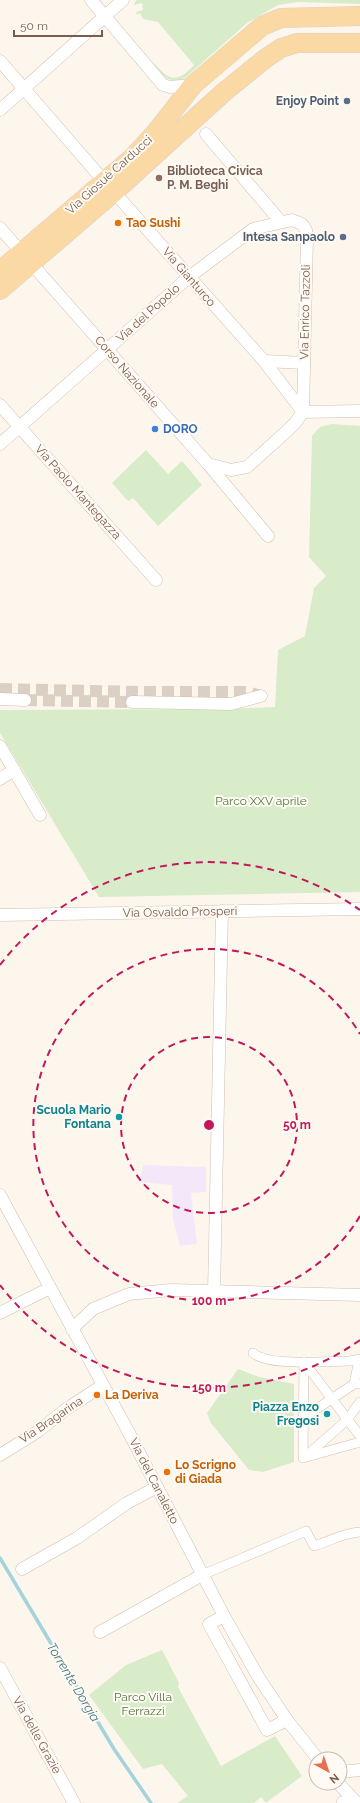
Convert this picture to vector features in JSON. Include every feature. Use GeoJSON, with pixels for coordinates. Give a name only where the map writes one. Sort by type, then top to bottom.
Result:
{"type":"FeatureCollection","features":[{"type":"Feature","properties":{"kind":"main road","name":"Via Giosuè Carducci"},"geometry":{"type":"LineString","coordinates":[[109,186],[156,132],[193,85],[262,26],[281,18],[360,16]]}},
{"type":"Feature","properties":{"kind":"main road","name":"Via Giosuè Carducci"},"geometry":{"type":"LineString","coordinates":[[0,290],[27,258],[109,186],[266,58],[281,48],[297,43],[360,43]]}},
{"type":"Feature","properties":{"kind":"main road","name":"Via Giosuè Carducci"},"geometry":{"type":"LineString","coordinates":[[0,271],[27,258]]}},
{"type":"Feature","properties":{"kind":"street"},"geometry":{"type":"LineString","coordinates":[[91,0],[163,85],[170,87],[193,85]]}},
{"type":"Feature","properties":{"kind":"street"},"geometry":{"type":"LineString","coordinates":[[0,110],[123,0]]}},
{"type":"Feature","properties":{"kind":"street","name":"Via Gianturco"},"geometry":{"type":"LineString","coordinates":[[0,61],[264,361],[303,412]]}},
{"type":"Feature","properties":{"kind":"street","name":"Via Enrico Tazzoli"},"geometry":{"type":"LineString","coordinates":[[206,134],[287,221],[302,224],[306,230],[303,412]]}},
{"type":"Feature","properties":{"kind":"street","name":"Via del Popolo"},"geometry":{"type":"LineString","coordinates":[[0,444],[189,277],[253,229],[287,221]]}},
{"type":"Feature","properties":{"kind":"street","name":"Corso Nazionale"},"geometry":{"type":"LineString","coordinates":[[0,228],[108,349],[208,464],[268,536]]}},
{"type":"Feature","properties":{"kind":"street"},"geometry":{"type":"LineString","coordinates":[[264,361],[304,363]]}},
{"type":"Feature","properties":{"kind":"street","name":"Via Paolo Mantegazza"},"geometry":{"type":"LineString","coordinates":[[0,405],[156,580]]}},
{"type":"Feature","properties":{"kind":"street"},"geometry":{"type":"LineString","coordinates":[[208,464],[231,470],[247,467],[287,431],[303,412],[360,411]]}},
{"type":"Feature","properties":{"kind":"street"},"geometry":{"type":"LineString","coordinates":[[132,702],[231,704],[261,696]]}},
{"type":"Feature","properties":{"kind":"street"},"geometry":{"type":"LineString","coordinates":[[0,699],[25,700]]}},
{"type":"Feature","properties":{"kind":"street"},"geometry":{"type":"LineString","coordinates":[[0,746],[40,815]]}},
{"type":"Feature","properties":{"kind":"street"},"geometry":{"type":"LineString","coordinates":[[0,779],[14,770]]}},
{"type":"Feature","properties":{"kind":"street","name":"Via Osvaldo Prosperi"},"geometry":{"type":"LineString","coordinates":[[0,915],[360,909]]}},
{"type":"Feature","properties":{"kind":"street"},"geometry":{"type":"LineString","coordinates":[[214,1292],[222,911]]}},
{"type":"Feature","properties":{"kind":"street","name":"Via del Canaletto"},"geometry":{"type":"LineString","coordinates":[[0,1195],[157,1487],[224,1616],[259,1678],[287,1720],[312,1751]]}},
{"type":"Feature","properties":{"kind":"street"},"geometry":{"type":"LineString","coordinates":[[0,1313],[50,1288]]}},
{"type":"Feature","properties":{"kind":"street"},"geometry":{"type":"LineString","coordinates":[[72,1329],[93,1309],[129,1294],[171,1290],[360,1295]]}},
{"type":"Feature","properties":{"kind":"street"},"geometry":{"type":"LineString","coordinates":[[253,1352],[262,1358],[282,1362],[359,1360],[357,1384],[303,1418]]}},
{"type":"Feature","properties":{"kind":"street"},"geometry":{"type":"LineString","coordinates":[[304,1362],[360,1436]]}},
{"type":"Feature","properties":{"kind":"street"},"geometry":{"type":"LineString","coordinates":[[303,1458],[304,1362]]}},
{"type":"Feature","properties":{"kind":"street","name":"Via Bragarina"},"geometry":{"type":"LineString","coordinates":[[0,1455],[37,1432],[65,1410],[103,1386]]}},
{"type":"Feature","properties":{"kind":"street"},"geometry":{"type":"LineString","coordinates":[[303,1458],[347,1420],[360,1402]]}},
{"type":"Feature","properties":{"kind":"street"},"geometry":{"type":"LineString","coordinates":[[303,1458],[360,1442]]}},
{"type":"Feature","properties":{"kind":"street"},"geometry":{"type":"LineString","coordinates":[[22,1570],[77,1538],[128,1503],[157,1487]]}},
{"type":"Feature","properties":{"kind":"street"},"geometry":{"type":"LineString","coordinates":[[100,1632],[202,1575],[306,1531],[314,1546],[335,1539],[340,1535],[360,1532]]}},
{"type":"Feature","properties":{"kind":"street"},"geometry":{"type":"LineString","coordinates":[[224,1616],[209,1624],[267,1730],[287,1720]]}},
{"type":"Feature","properties":{"kind":"street","name":"Via delle Grazie"},"geometry":{"type":"LineString","coordinates":[[0,1668],[74,1803]]}},
{"type":"Feature","properties":{"kind":"street"},"geometry":{"type":"LineString","coordinates":[[348,1771],[360,1770]]}},
{"type":"Feature","properties":{"kind":"street"},"geometry":{"type":"LineString","coordinates":[[344,1800],[357,1803]]}},
{"type":"Feature","properties":{"kind":"shaded area"},"geometry":{"type":"Polygon","coordinates":[[[143,1165],[206,1167],[206,1192],[191,1193],[197,1244],[180,1246],[173,1219],[172,1185],[140,1182],[143,1165]]]}},
{"type":"Feature","properties":{"kind":"green space"},"geometry":{"type":"Polygon","coordinates":[[[136,0],[360,0],[360,4],[298,2],[278,5],[247,23],[185,78],[180,80],[171,80],[163,76],[152,66],[155,64],[165,74],[174,78],[183,75],[194,65],[158,22],[143,19],[140,13],[137,15],[136,12],[143,10],[142,3],[134,5],[136,0]]]}},
{"type":"Feature","properties":{"kind":"green space","name":"Parco XXV aprile"},"geometry":{"type":"Polygon","coordinates":[[[332,424],[360,426],[360,892],[99,897],[0,733],[0,710],[221,709],[275,707],[278,650],[305,636],[314,588],[326,576],[309,557],[312,436],[320,427],[332,424]]]}},
{"type":"Feature","properties":{"kind":"green space"},"geometry":{"type":"Polygon","coordinates":[[[146,450],[168,474],[182,461],[202,485],[158,526],[133,498],[128,501],[112,483],[146,450]]]}},
{"type":"Feature","properties":{"kind":"green space"},"geometry":{"type":"Polygon","coordinates":[[[238,1369],[259,1377],[294,1384],[294,1462],[263,1472],[249,1470],[211,1423],[207,1413],[238,1369]]]}},
{"type":"Feature","properties":{"kind":"green space","name":"Parco Villa Ferrazzi"},"geometry":{"type":"Polygon","coordinates":[[[162,1650],[179,1683],[178,1687],[221,1766],[275,1736],[302,1776],[266,1803],[261,1797],[254,1803],[177,1803],[188,1796],[162,1764],[143,1769],[89,1695],[126,1665],[162,1650]]]}},
{"type":"Feature","properties":{"kind":"waterway","name":"Torrente Dorgia"},"geometry":{"type":"LineString","coordinates":[[0,1558],[114,1749],[151,1803]]}},
{"type":"Feature","properties":{"kind":"tunnel"},"geometry":{"type":"LineString","coordinates":[[0,689],[143,692],[247,692],[261,696],[261,690]]}},
{"type":"Feature","properties":{"kind":"tunnel"},"geometry":{"type":"LineString","coordinates":[[25,700],[132,702]]}},
{"type":"Feature","properties":{"kind":"place","name":"Enjoy Point"},"geometry":{"type":"Point","coordinates":[347,101]}},
{"type":"Feature","properties":{"kind":"place","name":"Biblioteca Civica P. M. Beghi"},"geometry":{"type":"Point","coordinates":[159,178]}},
{"type":"Feature","properties":{"kind":"place","name":"Tao Sushi"},"geometry":{"type":"Point","coordinates":[118,223]}},
{"type":"Feature","properties":{"kind":"place","name":"Intesa Sanpaolo"},"geometry":{"type":"Point","coordinates":[343,237]}},
{"type":"Feature","properties":{"kind":"place","name":"DORO"},"geometry":{"type":"Point","coordinates":[155,429]}},
{"type":"Feature","properties":{"kind":"place","name":"Scuola Mario Fontana"},"geometry":{"type":"Point","coordinates":[119,1117]}},
{"type":"Feature","properties":{"kind":"place","name":"La Deriva"},"geometry":{"type":"Point","coordinates":[97,1395]}},
{"type":"Feature","properties":{"kind":"place","name":"Piazza Enzo Fregosi"},"geometry":{"type":"Point","coordinates":[327,1414]}},
{"type":"Feature","properties":{"kind":"place","name":"Lo Scrigno di Giada"},"geometry":{"type":"Point","coordinates":[167,1472]}}]}
